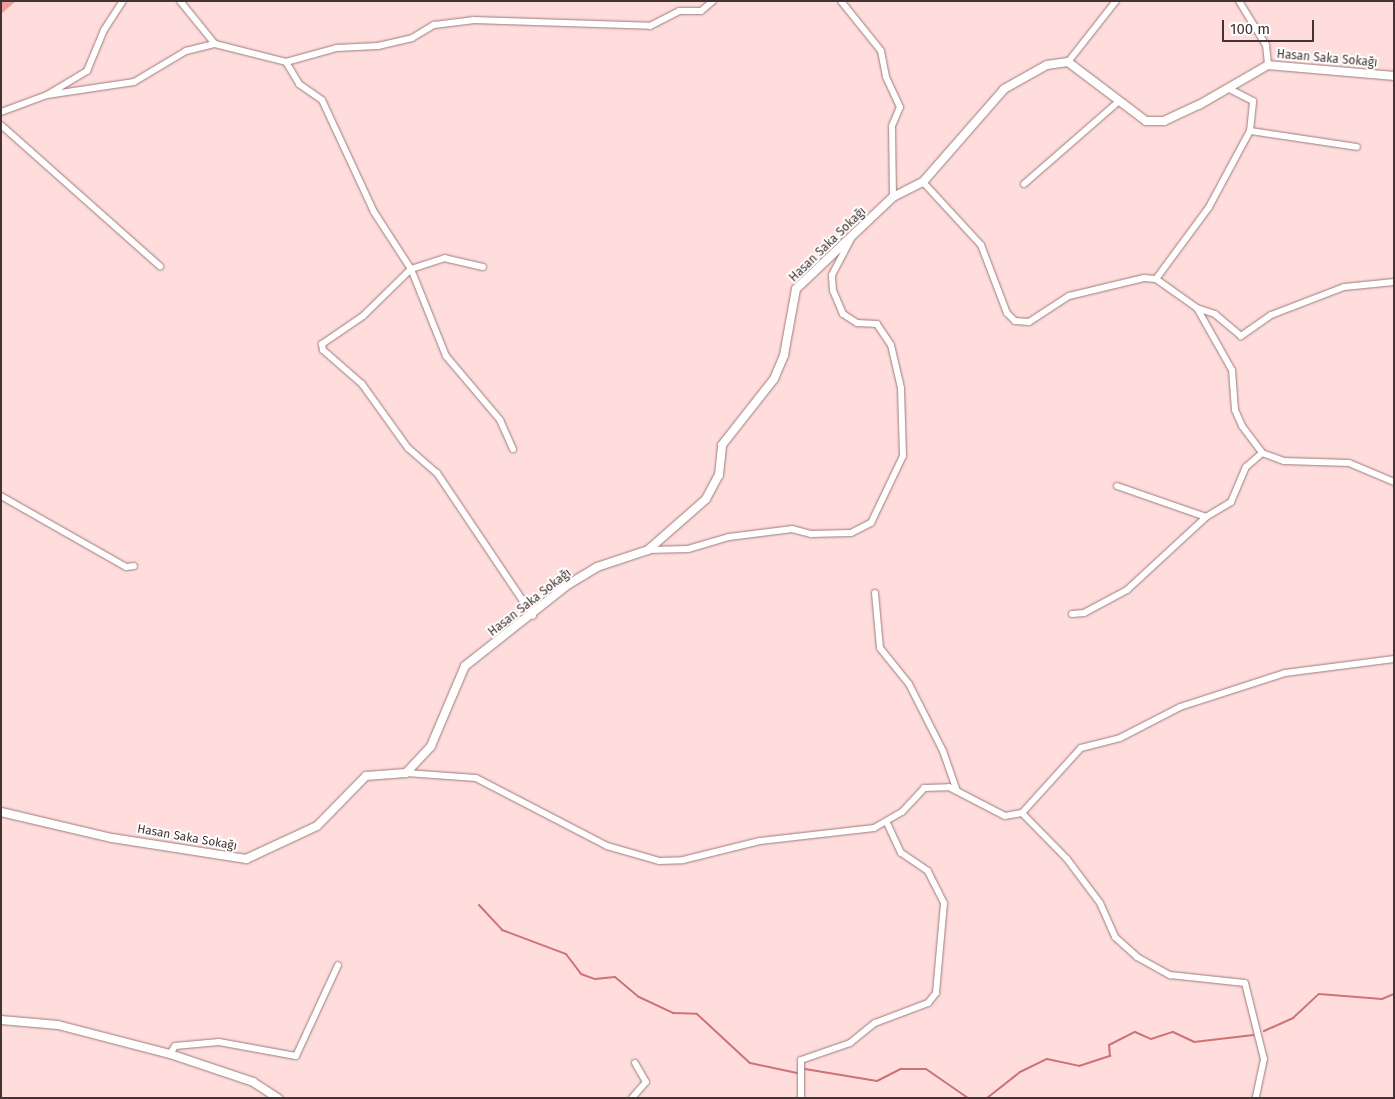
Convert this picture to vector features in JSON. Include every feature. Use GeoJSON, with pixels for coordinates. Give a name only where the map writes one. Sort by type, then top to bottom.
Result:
{"type":"FeatureCollection","features":[{"type":"Feature","properties":{"kind":"street"},"geometry":{"type":"LineString","coordinates":[[1,112],[47,95],[87,72],[104,30],[123,1]]}},
{"type":"Feature","properties":{"kind":"street"},"geometry":{"type":"LineString","coordinates":[[180,1],[215,44]]}},
{"type":"Feature","properties":{"kind":"street"},"geometry":{"type":"LineString","coordinates":[[47,95],[134,82],[186,51],[215,44],[286,62],[337,48],[378,46],[412,38],[434,25],[473,20],[650,26],[679,11],[701,11],[713,1]]}},
{"type":"Feature","properties":{"kind":"street"},"geometry":{"type":"LineString","coordinates":[[841,1],[881,51],[886,77],[900,107],[892,126],[893,197]]}},
{"type":"Feature","properties":{"kind":"street"},"geometry":{"type":"LineString","coordinates":[[1068,62],[1116,1]]}},
{"type":"Feature","properties":{"kind":"street"},"geometry":{"type":"LineString","coordinates":[[1239,1],[1266,44],[1268,65]]}},
{"type":"Feature","properties":{"kind":"street"},"geometry":{"type":"LineString","coordinates":[[286,62],[299,84],[322,100],[374,212],[411,269],[446,356],[500,420],[513,449]]}},
{"type":"Feature","properties":{"kind":"street","name":"Hasan Saka Sokağı"},"geometry":{"type":"LineString","coordinates":[[1,812],[112,838],[246,859],[316,826],[366,776],[406,773],[431,746],[465,666],[533,616],[569,584],[597,567],[648,550],[706,499],[719,475],[722,445],[774,379],[784,355],[796,289],[893,197],[922,182],[1004,89],[1047,66],[1068,62],[1146,121],[1164,121],[1268,65],[1394,76]]}},
{"type":"Feature","properties":{"kind":"street"},"geometry":{"type":"LineString","coordinates":[[922,182],[981,245],[1007,313],[1015,320],[1029,322],[1069,296],[1156,279],[1209,207],[1250,131],[1252,101],[1228,88]]}},
{"type":"Feature","properties":{"kind":"street"},"geometry":{"type":"LineString","coordinates":[[1024,184],[1120,101]]}},
{"type":"Feature","properties":{"kind":"street"},"geometry":{"type":"LineString","coordinates":[[1,125],[160,266]]}},
{"type":"Feature","properties":{"kind":"street"},"geometry":{"type":"LineString","coordinates":[[1250,131],[1357,147]]}},
{"type":"Feature","properties":{"kind":"street"},"geometry":{"type":"LineString","coordinates":[[648,550],[688,549],[729,538],[792,529],[811,534],[851,533],[871,523],[903,456],[901,388],[891,345],[877,324],[857,323],[843,314],[833,291],[832,275],[852,237]]}},
{"type":"Feature","properties":{"kind":"street"},"geometry":{"type":"LineString","coordinates":[[482,267],[445,258],[411,269],[363,316],[322,344],[323,350],[362,384],[408,448],[437,473],[533,616]]}},
{"type":"Feature","properties":{"kind":"street"},"geometry":{"type":"LineString","coordinates":[[1156,279],[1197,308],[1215,314],[1241,336],[1271,315],[1344,287],[1394,282]]}},
{"type":"Feature","properties":{"kind":"street"},"geometry":{"type":"LineString","coordinates":[[1197,308],[1232,370],[1235,410],[1242,426],[1262,453],[1284,462],[1349,463],[1394,482]]}},
{"type":"Feature","properties":{"kind":"street"},"geometry":{"type":"LineString","coordinates":[[1072,614],[1084,614],[1127,590],[1206,517],[1231,502],[1246,467],[1262,453]]}},
{"type":"Feature","properties":{"kind":"street"},"geometry":{"type":"LineString","coordinates":[[1117,486],[1206,517]]}},
{"type":"Feature","properties":{"kind":"street"},"geometry":{"type":"LineString","coordinates":[[1,496],[126,567],[134,566]]}},
{"type":"Feature","properties":{"kind":"street"},"geometry":{"type":"LineString","coordinates":[[876,593],[880,648],[909,684],[943,751],[957,791]]}},
{"type":"Feature","properties":{"kind":"street"},"geometry":{"type":"LineString","coordinates":[[406,773],[476,778],[598,842],[667,861],[760,841],[856,833],[887,823],[924,788],[957,791],[1005,816],[1022,813],[1081,748],[1120,738],[1188,704],[1286,673],[1394,659]]}},
{"type":"Feature","properties":{"kind":"street"},"geometry":{"type":"LineString","coordinates":[[1022,813],[1066,859],[1100,903],[1115,937],[1137,957],[1170,975],[1245,983],[1264,1059],[1256,1098]]}},
{"type":"Feature","properties":{"kind":"street"},"geometry":{"type":"LineString","coordinates":[[801,1098],[801,1060],[850,1043],[875,1023],[928,1003],[936,993],[944,903],[928,871],[901,853],[887,823]]}},
{"type":"Feature","properties":{"kind":"street"},"geometry":{"type":"LineString","coordinates":[[170,1054],[175,1046],[219,1042],[296,1056],[338,965]]}},
{"type":"Feature","properties":{"kind":"street"},"geometry":{"type":"LineString","coordinates":[[1,1020],[58,1025],[170,1054],[253,1082],[278,1098]]}},
{"type":"Feature","properties":{"kind":"street"},"geometry":{"type":"LineString","coordinates":[[632,1098],[646,1082],[635,1063]]}},
{"type":"Feature","properties":{"kind":"shaded area"},"geometry":{"type":"Polygon","coordinates":[[[1,1],[16,1],[1,14],[1,1]]]}},
{"type":"Feature","properties":{"kind":"waterway"},"geometry":{"type":"LineString","coordinates":[[479,905],[502,930],[566,954],[581,974],[595,979],[615,977],[639,997],[673,1013],[697,1014],[750,1063],[797,1073]]}},
{"type":"Feature","properties":{"kind":"waterway"},"geometry":{"type":"LineString","coordinates":[[1264,1031],[1293,1018],[1319,994],[1382,999],[1394,994]]}},
{"type":"Feature","properties":{"kind":"waterway"},"geometry":{"type":"LineString","coordinates":[[987,1098],[1020,1072],[1047,1059],[1079,1066],[1110,1056],[1109,1045],[1135,1032],[1151,1039],[1173,1032],[1194,1042],[1254,1035]]}},
{"type":"Feature","properties":{"kind":"waterway"},"geometry":{"type":"LineString","coordinates":[[805,1069],[877,1081],[901,1069],[926,1069],[968,1098]]}}]}
